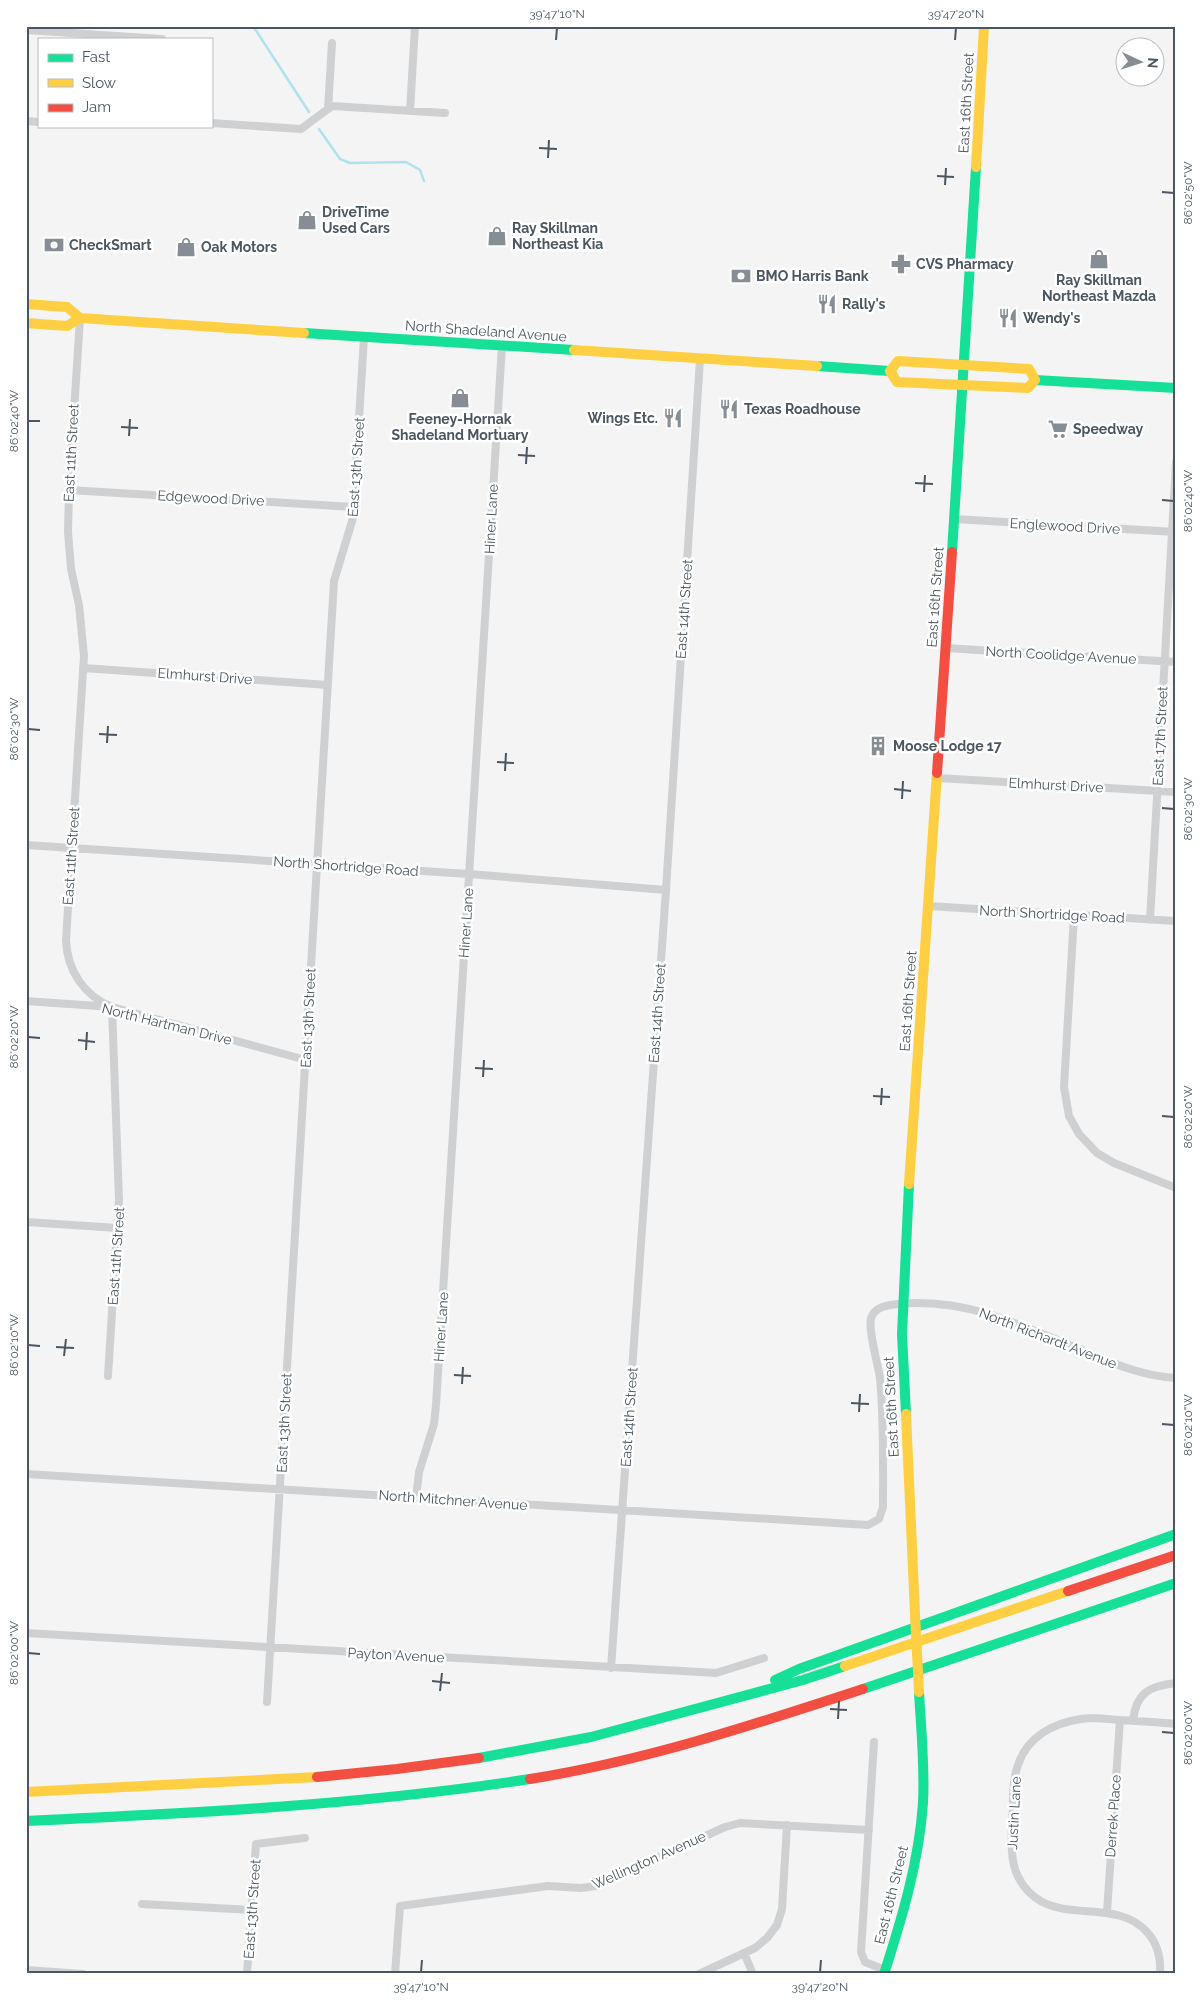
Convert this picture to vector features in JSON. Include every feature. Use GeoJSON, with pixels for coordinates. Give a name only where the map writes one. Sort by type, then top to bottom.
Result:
{"type":"FeatureCollection","features":[{"type":"Feature","properties":{"kind":"main road","name":"East 16th Street"},"geometry":{"type":"LineString","coordinates":[[884,1972],[904,1911],[919,1844],[923,1778],[904,1399],[902,1304],[963,386],[984,26]]}},
{"type":"Feature","properties":{"kind":"main road","name":"North Shadeland Avenue"},"geometry":{"type":"LineString","coordinates":[[26,304],[67,307],[80,318]]}},
{"type":"Feature","properties":{"kind":"main road","name":"North Shadeland Avenue"},"geometry":{"type":"LineString","coordinates":[[26,323],[67,326],[80,318],[890,371]]}},
{"type":"Feature","properties":{"kind":"main road","name":"North Shadeland Avenue"},"geometry":{"type":"LineString","coordinates":[[890,371],[898,361],[1029,369],[1035,380]]}},
{"type":"Feature","properties":{"kind":"main road","name":"North Shadeland Avenue"},"geometry":{"type":"LineString","coordinates":[[890,371],[897,382],[1028,388],[1035,380]]}},
{"type":"Feature","properties":{"kind":"main road","name":"North Shadeland Avenue"},"geometry":{"type":"LineString","coordinates":[[1035,380],[1176,388]]}},
{"type":"Feature","properties":{"kind":"main road"},"geometry":{"type":"LineString","coordinates":[[751,1692],[799,1669],[1176,1534]]}},
{"type":"Feature","properties":{"kind":"main road"},"geometry":{"type":"LineString","coordinates":[[26,1792],[314,1777],[443,1764],[554,1745],[751,1692],[803,1680],[1176,1554]]}},
{"type":"Feature","properties":{"kind":"main road"},"geometry":{"type":"LineString","coordinates":[[26,1821],[348,1804],[473,1789],[596,1767],[662,1751],[769,1720],[1176,1583]]}},
{"type":"Feature","properties":{"kind":"street"},"geometry":{"type":"LineString","coordinates":[[410,111],[415,26]]}},
{"type":"Feature","properties":{"kind":"street"},"geometry":{"type":"LineString","coordinates":[[26,30],[151,38]]}},
{"type":"Feature","properties":{"kind":"street"},"geometry":{"type":"LineString","coordinates":[[328,109],[332,43]]}},
{"type":"Feature","properties":{"kind":"street"},"geometry":{"type":"LineString","coordinates":[[212,123],[301,129],[332,106],[445,113]]}},
{"type":"Feature","properties":{"kind":"street","name":"East 11th Street"},"geometry":{"type":"LineString","coordinates":[[80,318],[68,490],[68,532],[71,568],[83,641],[83,668],[66,940],[68,957],[75,976],[81,984],[101,1001],[112,1007],[120,1200],[108,1376]]}},
{"type":"Feature","properties":{"kind":"street","name":"East 13th Street"},"geometry":{"type":"LineString","coordinates":[[267,1702],[334,581],[353,518],[364,337]]}},
{"type":"Feature","properties":{"kind":"street","name":"Hiner Lane"},"geometry":{"type":"LineString","coordinates":[[416,1498],[419,1472],[435,1420],[502,346]]}},
{"type":"Feature","properties":{"kind":"street","name":"East 14th Street"},"geometry":{"type":"LineString","coordinates":[[611,1668],[666,890],[700,359]]}},
{"type":"Feature","properties":{"kind":"street","name":"East 17th Street"},"geometry":{"type":"LineString","coordinates":[[1150,920],[1164,661],[1174,532],[1176,462]]}},
{"type":"Feature","properties":{"kind":"street","name":"Edgewood Drive"},"geometry":{"type":"LineString","coordinates":[[68,490],[354,507]]}},
{"type":"Feature","properties":{"kind":"street","name":"Englewood Drive"},"geometry":{"type":"LineString","coordinates":[[954,520],[1174,532]]}},
{"type":"Feature","properties":{"kind":"street","name":"North Coolidge Avenue"},"geometry":{"type":"LineString","coordinates":[[946,648],[1176,662]]}},
{"type":"Feature","properties":{"kind":"street","name":"Elmhurst Drive"},"geometry":{"type":"LineString","coordinates":[[83,668],[328,685]]}},
{"type":"Feature","properties":{"kind":"street","name":"Elmhurst Drive"},"geometry":{"type":"LineString","coordinates":[[936,778],[1176,792]]}},
{"type":"Feature","properties":{"kind":"street","name":"North Shortridge Road"},"geometry":{"type":"LineString","coordinates":[[26,845],[469,874],[666,890]]}},
{"type":"Feature","properties":{"kind":"street","name":"North Shortridge Road"},"geometry":{"type":"LineString","coordinates":[[928,906],[1176,921]]}},
{"type":"Feature","properties":{"kind":"street"},"geometry":{"type":"LineString","coordinates":[[1074,915],[1064,1087],[1070,1116],[1082,1138],[1097,1153],[1111,1161],[1176,1188]]}},
{"type":"Feature","properties":{"kind":"street","name":"North Hartman Drive"},"geometry":{"type":"LineString","coordinates":[[26,1001],[112,1007],[306,1060]]}},
{"type":"Feature","properties":{"kind":"street"},"geometry":{"type":"LineString","coordinates":[[26,1222],[118,1228]]}},
{"type":"Feature","properties":{"kind":"street","name":"North Richardt Avenue"},"geometry":{"type":"LineString","coordinates":[[879,1519],[883,1507],[882,1406],[878,1364],[870,1324],[873,1314],[879,1309],[902,1304],[942,1305],[987,1313],[1125,1367],[1145,1373],[1176,1378]]}},
{"type":"Feature","properties":{"kind":"street","name":"North Mitchner Avenue"},"geometry":{"type":"LineString","coordinates":[[26,1474],[865,1525],[874,1523],[879,1519]]}},
{"type":"Feature","properties":{"kind":"street","name":"Payton Avenue"},"geometry":{"type":"LineString","coordinates":[[26,1633],[716,1673],[764,1658]]}},
{"type":"Feature","properties":{"kind":"street"},"geometry":{"type":"LineString","coordinates":[[1133,1721],[1137,1702],[1141,1694],[1158,1686],[1176,1683]]}},
{"type":"Feature","properties":{"kind":"street","name":"Justin Lane"},"geometry":{"type":"LineString","coordinates":[[1160,1974],[1159,1952],[1150,1935],[1134,1921],[1121,1915],[1107,1912],[1063,1909],[1051,1906],[1030,1894],[1020,1882],[1013,1867],[1011,1855],[1015,1779],[1023,1752],[1037,1737],[1047,1730],[1083,1718],[1176,1724]]}},
{"type":"Feature","properties":{"kind":"street","name":"Derrek Place"},"geometry":{"type":"LineString","coordinates":[[1107,1912],[1120,1720]]}},
{"type":"Feature","properties":{"kind":"street"},"geometry":{"type":"LineString","coordinates":[[874,1742],[861,1952],[865,1962],[884,1972]]}},
{"type":"Feature","properties":{"kind":"street","name":"Wellington Avenue"},"geometry":{"type":"LineString","coordinates":[[395,1974],[400,1906],[548,1886],[592,1887],[602,1885],[730,1825],[749,1822],[869,1830]]}},
{"type":"Feature","properties":{"kind":"street"},"geometry":{"type":"LineString","coordinates":[[699,1974],[744,1953],[764,1941],[774,1928],[780,1917],[787,1825]]}},
{"type":"Feature","properties":{"kind":"street","name":"East 13th Street"},"geometry":{"type":"LineString","coordinates":[[248,1974],[256,1844],[305,1838]]}},
{"type":"Feature","properties":{"kind":"street"},"geometry":{"type":"LineString","coordinates":[[142,1904],[252,1910]]}},
{"type":"Feature","properties":{"kind":"street"},"geometry":{"type":"LineString","coordinates":[[744,1953],[754,1974]]}},
{"type":"Feature","properties":{"kind":"street"},"geometry":{"type":"LineString","coordinates":[[26,1970],[83,1974]]}},
{"type":"Feature","properties":{"kind":"waterway"},"geometry":{"type":"LineString","coordinates":[[253,26],[309,112]]}},
{"type":"Feature","properties":{"kind":"waterway"},"geometry":{"type":"LineString","coordinates":[[319,129],[340,159],[350,163],[406,162],[420,170],[424,181]]}},
{"type":"Feature","properties":{"kind":"traffic: fast"},"geometry":{"type":"LineString","coordinates":[[952,552],[976,167]]}},
{"type":"Feature","properties":{"kind":"traffic: fast"},"geometry":{"type":"LineString","coordinates":[[304,333],[574,350]]}},
{"type":"Feature","properties":{"kind":"traffic: fast"},"geometry":{"type":"LineString","coordinates":[[817,366],[890,371]]}},
{"type":"Feature","properties":{"kind":"traffic: fast"},"geometry":{"type":"LineString","coordinates":[[1035,380],[1176,388]]}},
{"type":"Feature","properties":{"kind":"traffic: fast"},"geometry":{"type":"LineString","coordinates":[[906,1414],[902,1334],[909,1184]]}},
{"type":"Feature","properties":{"kind":"traffic: fast"},"geometry":{"type":"LineString","coordinates":[[775,1680],[799,1669],[1176,1534]]}},
{"type":"Feature","properties":{"kind":"traffic: fast"},"geometry":{"type":"LineString","coordinates":[[863,1689],[1176,1583]]}},
{"type":"Feature","properties":{"kind":"traffic: fast"},"geometry":{"type":"LineString","coordinates":[[479,1758],[591,1737],[803,1680],[845,1666]]}},
{"type":"Feature","properties":{"kind":"traffic: fast"},"geometry":{"type":"LineString","coordinates":[[884,1974],[909,1890],[921,1825],[924,1775],[919,1692]]}},
{"type":"Feature","properties":{"kind":"traffic: fast"},"geometry":{"type":"LineString","coordinates":[[26,1821],[342,1802],[530,1779]]}},
{"type":"Feature","properties":{"kind":"traffic: slow"},"geometry":{"type":"LineString","coordinates":[[976,167],[984,26]]}},
{"type":"Feature","properties":{"kind":"traffic: slow"},"geometry":{"type":"LineString","coordinates":[[26,304],[67,307],[80,318]]}},
{"type":"Feature","properties":{"kind":"traffic: slow"},"geometry":{"type":"LineString","coordinates":[[26,323],[67,326],[80,318],[304,333]]}},
{"type":"Feature","properties":{"kind":"traffic: slow"},"geometry":{"type":"LineString","coordinates":[[574,350],[817,366]]}},
{"type":"Feature","properties":{"kind":"traffic: slow"},"geometry":{"type":"LineString","coordinates":[[890,371],[898,361],[1029,369],[1035,380]]}},
{"type":"Feature","properties":{"kind":"traffic: slow"},"geometry":{"type":"LineString","coordinates":[[890,371],[897,382],[1028,388],[1035,380]]}},
{"type":"Feature","properties":{"kind":"traffic: slow"},"geometry":{"type":"LineString","coordinates":[[909,1184],[937,773]]}},
{"type":"Feature","properties":{"kind":"traffic: slow"},"geometry":{"type":"LineString","coordinates":[[906,1414],[915,1614]]}},
{"type":"Feature","properties":{"kind":"traffic: slow"},"geometry":{"type":"LineString","coordinates":[[845,1666],[1068,1591]]}},
{"type":"Feature","properties":{"kind":"traffic: slow"},"geometry":{"type":"LineString","coordinates":[[915,1614],[919,1692]]}},
{"type":"Feature","properties":{"kind":"traffic: slow"},"geometry":{"type":"LineString","coordinates":[[26,1792],[317,1777]]}},
{"type":"Feature","properties":{"kind":"traffic: jam"},"geometry":{"type":"LineString","coordinates":[[937,773],[952,552]]}},
{"type":"Feature","properties":{"kind":"traffic: jam"},"geometry":{"type":"LineString","coordinates":[[1068,1591],[1176,1555]]}},
{"type":"Feature","properties":{"kind":"traffic: jam"},"geometry":{"type":"LineString","coordinates":[[530,1779],[615,1762],[698,1741],[863,1689]]}},
{"type":"Feature","properties":{"kind":"traffic: jam"},"geometry":{"type":"LineString","coordinates":[[317,1777],[479,1758]]}},
{"type":"Feature","properties":{"kind":"place","name":"DriveTime Used Cars"},"geometry":{"type":"Point","coordinates":[307,220]}},
{"type":"Feature","properties":{"kind":"place","name":"Ray Skillman Northeast Kia"},"geometry":{"type":"Point","coordinates":[497,236]}},
{"type":"Feature","properties":{"kind":"place","name":"CheckSmart"},"geometry":{"type":"Point","coordinates":[54,245]}},
{"type":"Feature","properties":{"kind":"place","name":"Oak Motors"},"geometry":{"type":"Point","coordinates":[186,247]}},
{"type":"Feature","properties":{"kind":"place","name":"Ray Skillman Northeast Mazda"},"geometry":{"type":"Point","coordinates":[1099,259]}},
{"type":"Feature","properties":{"kind":"place","name":"CVS Pharmacy"},"geometry":{"type":"Point","coordinates":[901,264]}},
{"type":"Feature","properties":{"kind":"place","name":"BMO Harris Bank"},"geometry":{"type":"Point","coordinates":[741,276]}},
{"type":"Feature","properties":{"kind":"place","name":"Rally's"},"geometry":{"type":"Point","coordinates":[827,304]}},
{"type":"Feature","properties":{"kind":"place","name":"Wendy's"},"geometry":{"type":"Point","coordinates":[1008,318]}},
{"type":"Feature","properties":{"kind":"place","name":"Feeney-Hornak Shadeland Mortuary"},"geometry":{"type":"Point","coordinates":[460,398]}},
{"type":"Feature","properties":{"kind":"place","name":"Texas Roadhouse"},"geometry":{"type":"Point","coordinates":[729,409]}},
{"type":"Feature","properties":{"kind":"place","name":"Wings Etc."},"geometry":{"type":"Point","coordinates":[673,418]}},
{"type":"Feature","properties":{"kind":"place","name":"Speedway"},"geometry":{"type":"Point","coordinates":[1058,429]}},
{"type":"Feature","properties":{"kind":"place","name":"Moose Lodge 17"},"geometry":{"type":"Point","coordinates":[878,746]}}]}
